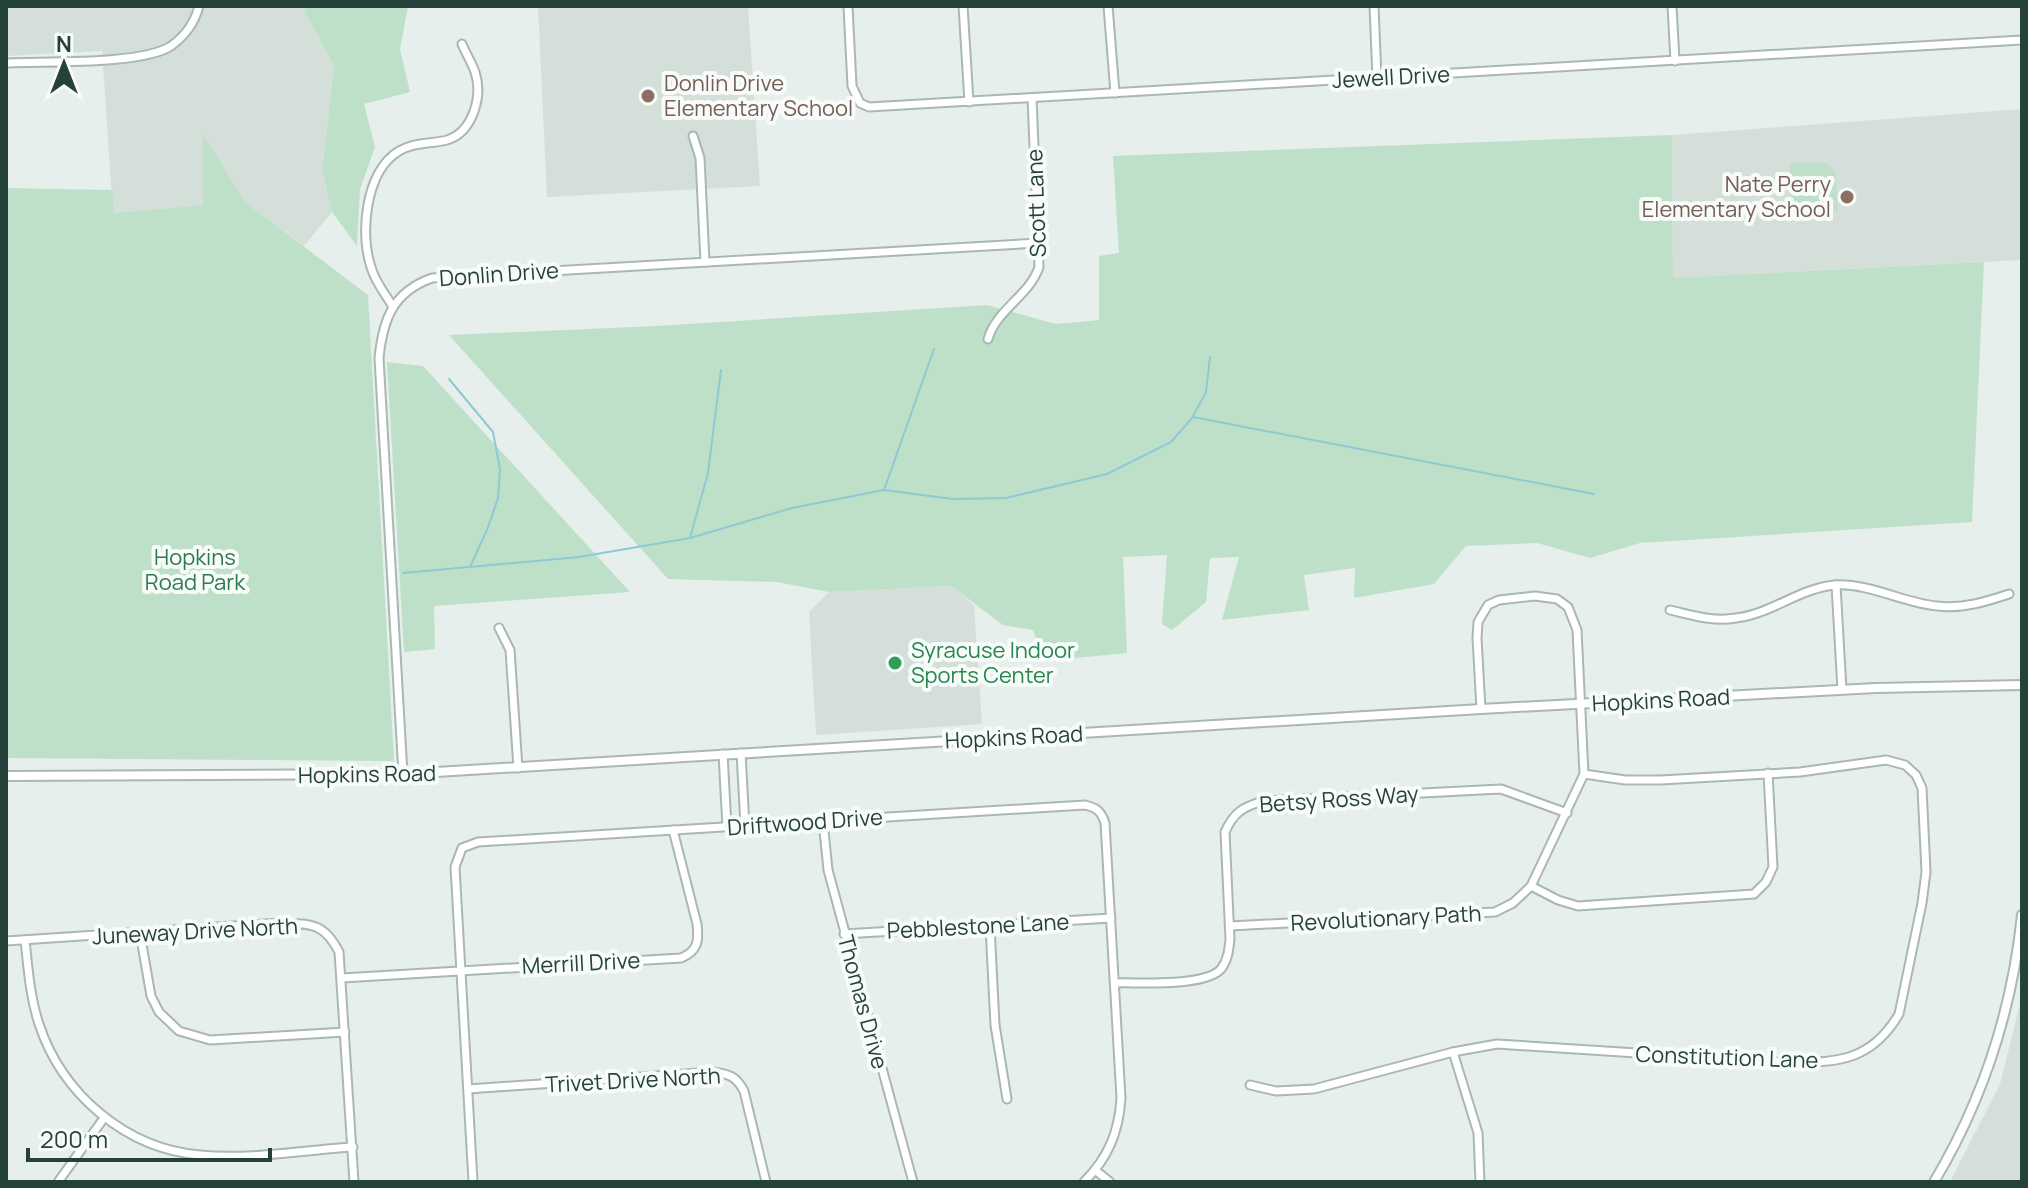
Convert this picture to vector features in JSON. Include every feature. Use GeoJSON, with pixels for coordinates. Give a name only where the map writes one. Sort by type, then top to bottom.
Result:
{"type":"FeatureCollection","features":[{"type":"Feature","properties":{"kind":"street"},"geometry":{"type":"LineString","coordinates":[[6,63],[145,55],[171,46],[186,33],[199,6]]}},
{"type":"Feature","properties":{"kind":"street","name":"Jewell Drive"},"geometry":{"type":"LineString","coordinates":[[848,6],[852,86],[860,103],[869,107],[2022,40]]}},
{"type":"Feature","properties":{"kind":"street"},"geometry":{"type":"LineString","coordinates":[[963,6],[969,102]]}},
{"type":"Feature","properties":{"kind":"street"},"geometry":{"type":"LineString","coordinates":[[1108,6],[1115,93]]}},
{"type":"Feature","properties":{"kind":"street"},"geometry":{"type":"LineString","coordinates":[[1374,6],[1377,78]]}},
{"type":"Feature","properties":{"kind":"street"},"geometry":{"type":"LineString","coordinates":[[1672,6],[1675,61]]}},
{"type":"Feature","properties":{"kind":"street"},"geometry":{"type":"LineString","coordinates":[[403,774],[379,358],[384,326],[393,307],[370,267],[367,247],[369,201],[372,182],[382,166],[396,153],[418,144],[451,138],[466,127],[477,99],[476,75],[462,44]]}},
{"type":"Feature","properties":{"kind":"street","name":"Scott Lane"},"geometry":{"type":"LineString","coordinates":[[988,339],[991,328],[1037,274],[1032,98]]}},
{"type":"Feature","properties":{"kind":"street"},"geometry":{"type":"LineString","coordinates":[[693,136],[700,158],[705,262]]}},
{"type":"Feature","properties":{"kind":"street","name":"Donlin Drive"},"geometry":{"type":"LineString","coordinates":[[393,307],[417,283],[432,278],[1038,243]]}},
{"type":"Feature","properties":{"kind":"street"},"geometry":{"type":"LineString","coordinates":[[1836,585],[1842,690]]}},
{"type":"Feature","properties":{"kind":"street"},"geometry":{"type":"LineString","coordinates":[[1670,610],[1709,619],[1739,618],[1791,597],[1836,585],[1879,591],[1937,606],[1972,605],[2009,594]]}},
{"type":"Feature","properties":{"kind":"street"},"geometry":{"type":"LineString","coordinates":[[1481,709],[1477,638],[1480,617],[1488,605],[1499,600],[1535,596],[1557,599],[1572,612],[1577,630],[1581,704]]}},
{"type":"Feature","properties":{"kind":"street"},"geometry":{"type":"LineString","coordinates":[[499,628],[510,650],[518,768]]}},
{"type":"Feature","properties":{"kind":"street","name":"Hopkins Road"},"geometry":{"type":"LineString","coordinates":[[6,776],[403,774],[1481,709],[1842,690],[2022,685]]}},
{"type":"Feature","properties":{"kind":"street","name":"Revolutionary Path"},"geometry":{"type":"LineString","coordinates":[[1230,926],[1495,912],[1513,903],[1531,886],[1584,774],[1581,704]]}},
{"type":"Feature","properties":{"kind":"street"},"geometry":{"type":"LineString","coordinates":[[741,753],[745,826]]}},
{"type":"Feature","properties":{"kind":"street"},"geometry":{"type":"LineString","coordinates":[[723,754],[727,827]]}},
{"type":"Feature","properties":{"kind":"street","name":"Constitution Lane"},"geometry":{"type":"LineString","coordinates":[[1250,1085],[1276,1091],[1314,1089],[1453,1052],[1497,1044],[1792,1063],[1845,1060],[1863,1053],[1890,1029],[1899,1014],[1926,872],[1922,788],[1916,775],[1905,765],[1886,760],[1834,769],[1625,780],[1584,774]]}},
{"type":"Feature","properties":{"kind":"street"},"geometry":{"type":"LineString","coordinates":[[1531,886],[1578,906],[1754,894],[1766,882],[1773,867],[1768,773]]}},
{"type":"Feature","properties":{"kind":"street","name":"Betsy Ross Way"},"geometry":{"type":"LineString","coordinates":[[1115,983],[1198,980],[1217,972],[1228,954],[1230,926],[1225,832],[1232,816],[1244,807],[1263,801],[1501,789],[1567,813]]}},
{"type":"Feature","properties":{"kind":"street","name":"Driftwood Drive"},"geometry":{"type":"LineString","coordinates":[[473,1182],[455,867],[462,848],[478,842],[1085,805],[1102,813],[1105,823],[1120,1112],[1116,1134],[1105,1157],[1084,1182]]}},
{"type":"Feature","properties":{"kind":"street","name":"Thomas Drive"},"geometry":{"type":"LineString","coordinates":[[823,821],[828,870],[913,1182]]}},
{"type":"Feature","properties":{"kind":"street","name":"Merrill Drive"},"geometry":{"type":"LineString","coordinates":[[342,978],[690,955],[699,939],[697,924],[673,830]]}},
{"type":"Feature","properties":{"kind":"street"},"geometry":{"type":"LineString","coordinates":[[1934,1182],[1980,1090],[2020,954],[2022,915]]}},
{"type":"Feature","properties":{"kind":"street","name":"Pebblestone Lane"},"geometry":{"type":"LineString","coordinates":[[844,934],[1111,918]]}},
{"type":"Feature","properties":{"kind":"street","name":"Juneway Drive North"},"geometry":{"type":"LineString","coordinates":[[6,941],[280,923],[314,925],[325,930],[339,952],[342,978],[354,1182]]}},
{"type":"Feature","properties":{"kind":"street"},"geometry":{"type":"LineString","coordinates":[[990,926],[995,1025],[1007,1099]]}},
{"type":"Feature","properties":{"kind":"street"},"geometry":{"type":"LineString","coordinates":[[140,933],[151,996],[159,1012],[179,1031],[210,1040],[345,1032]]}},
{"type":"Feature","properties":{"kind":"street"},"geometry":{"type":"LineString","coordinates":[[25,940],[31,991],[48,1047],[76,1090],[104,1118],[150,1144],[199,1155],[353,1147]]}},
{"type":"Feature","properties":{"kind":"street"},"geometry":{"type":"LineString","coordinates":[[1453,1052],[1478,1133],[1480,1182]]}},
{"type":"Feature","properties":{"kind":"street","name":"Trivet Drive North"},"geometry":{"type":"LineString","coordinates":[[468,1089],[713,1072],[727,1074],[739,1081],[744,1091],[766,1182]]}},
{"type":"Feature","properties":{"kind":"street"},"geometry":{"type":"LineString","coordinates":[[58,1182],[104,1118]]}},
{"type":"Feature","properties":{"kind":"street"},"geometry":{"type":"LineString","coordinates":[[1095,1170],[1110,1182]]}},
{"type":"Feature","properties":{"kind":"shaded area"},"geometry":{"type":"Polygon","coordinates":[[[6,6],[304,6],[334,66],[322,171],[332,212],[304,246],[245,202],[203,135],[204,205],[113,213],[102,51],[6,56],[6,6]]]}},
{"type":"Feature","properties":{"kind":"shaded area","name":"Donlin Drive Elementary School"},"geometry":{"type":"Polygon","coordinates":[[[538,6],[748,6],[760,186],[547,197],[538,6]]]}},
{"type":"Feature","properties":{"kind":"shaded area","name":"Nate Perry Elementary School"},"geometry":{"type":"Polygon","coordinates":[[[2022,109],[2022,260],[1673,278],[1672,135],[2022,109]]]}},
{"type":"Feature","properties":{"kind":"shaded area"},"geometry":{"type":"Polygon","coordinates":[[[951,586],[974,605],[982,724],[816,735],[809,612],[829,592],[951,586]]]}},
{"type":"Feature","properties":{"kind":"shaded area"},"geometry":{"type":"Polygon","coordinates":[[[2022,996],[2022,1182],[1950,1182],[2000,1084],[2022,996]]]}},
{"type":"Feature","properties":{"kind":"green space"},"geometry":{"type":"Polygon","coordinates":[[[304,6],[408,6],[400,49],[410,92],[364,104],[375,147],[360,189],[357,246],[332,212],[322,171],[334,66],[304,6]]]}},
{"type":"Feature","properties":{"kind":"green space","name":"Hopkins Road Park"},"geometry":{"type":"Polygon","coordinates":[[[203,134],[245,202],[368,295],[394,761],[6,758],[6,188],[112,190],[114,213],[203,205],[203,134]]]}},
{"type":"Feature","properties":{"kind":"green space"},"geometry":{"type":"Polygon","coordinates":[[[1672,135],[1673,278],[1984,262],[1972,522],[1640,543],[1590,558],[1537,543],[1466,546],[1434,584],[1354,598],[1355,568],[1304,575],[1309,610],[1222,620],[1239,557],[1210,558],[1206,602],[1172,630],[1162,624],[1167,555],[1123,557],[1127,653],[1044,661],[1033,630],[1003,625],[951,586],[829,592],[777,582],[668,579],[449,335],[656,326],[987,305],[1056,324],[1099,320],[1099,256],[1119,253],[1113,156],[1672,135]]]}},
{"type":"Feature","properties":{"kind":"green space"},"geometry":{"type":"Polygon","coordinates":[[[1790,163],[1826,163],[1835,171],[1838,211],[1792,211],[1790,163]]]}},
{"type":"Feature","properties":{"kind":"green space"},"geometry":{"type":"Polygon","coordinates":[[[387,362],[423,366],[630,592],[434,606],[435,649],[404,652],[387,362]]]}},
{"type":"Feature","properties":{"kind":"waterway"},"geometry":{"type":"LineString","coordinates":[[884,490],[934,349]]}},
{"type":"Feature","properties":{"kind":"waterway"},"geometry":{"type":"LineString","coordinates":[[1193,416],[1206,392],[1210,357]]}},
{"type":"Feature","properties":{"kind":"waterway"},"geometry":{"type":"LineString","coordinates":[[690,538],[708,473],[721,370]]}},
{"type":"Feature","properties":{"kind":"waterway"},"geometry":{"type":"LineString","coordinates":[[449,379],[493,432],[500,469],[498,498],[470,567]]}},
{"type":"Feature","properties":{"kind":"waterway"},"geometry":{"type":"LineString","coordinates":[[403,573],[579,557],[690,538],[792,508],[884,490],[953,499],[1006,498],[1107,474],[1171,442],[1193,417],[1594,494]]}},
{"type":"Feature","properties":{"kind":"place","name":"Donlin Drive Elementary School"},"geometry":{"type":"Point","coordinates":[648,96]}},
{"type":"Feature","properties":{"kind":"place","name":"Nate Perry Elementary School"},"geometry":{"type":"Point","coordinates":[1847,197]}},
{"type":"Feature","properties":{"kind":"place","name":"Syracuse Indoor Sports Center"},"geometry":{"type":"Point","coordinates":[895,663]}}]}
